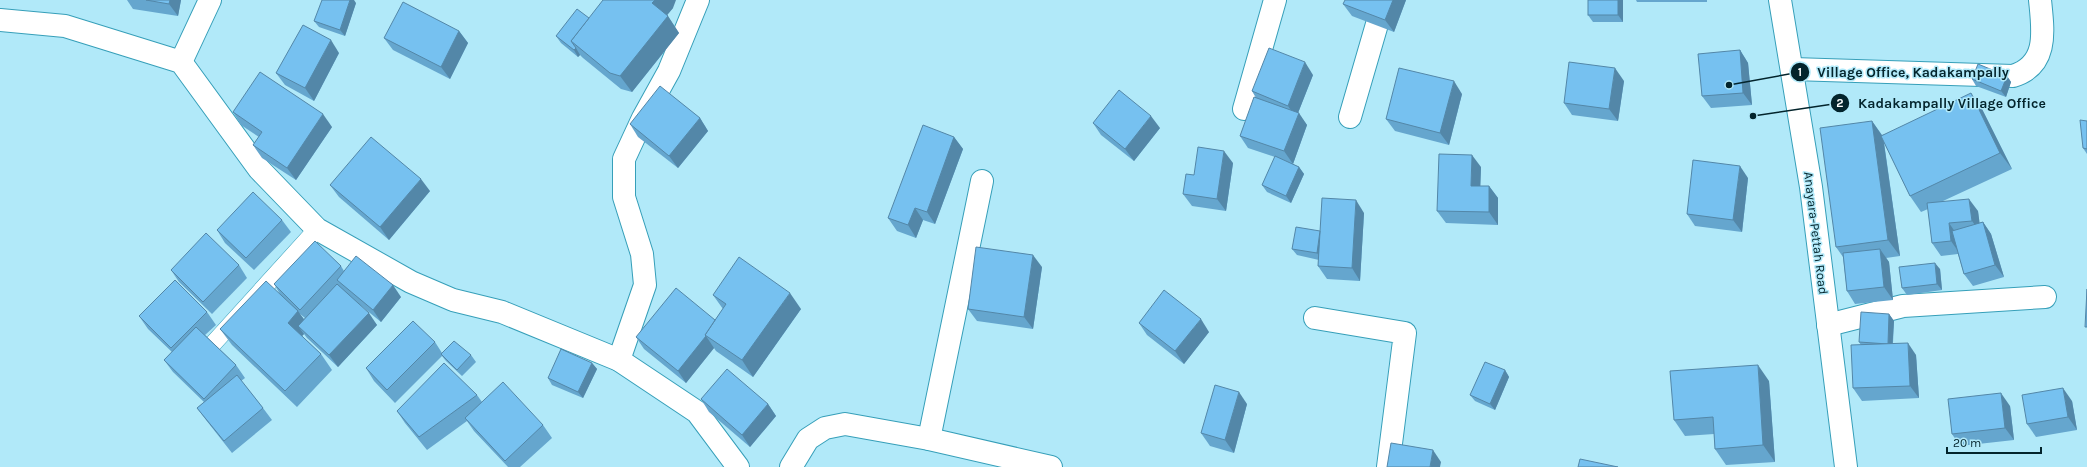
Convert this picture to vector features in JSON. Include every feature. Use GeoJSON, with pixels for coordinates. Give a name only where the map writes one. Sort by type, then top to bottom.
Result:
{"type":"FeatureCollection","features":[{"type":"Feature","properties":{"kind":"street"},"geometry":{"type":"LineString","coordinates":[[181,62],[210,0]]}},
{"type":"Feature","properties":{"kind":"street"},"geometry":{"type":"LineString","coordinates":[[619,360],[645,285],[642,254],[624,197],[624,159],[643,118],[669,71],[698,0]]}},
{"type":"Feature","properties":{"kind":"street"},"geometry":{"type":"LineString","coordinates":[[1244,109],[1275,0]]}},
{"type":"Feature","properties":{"kind":"street"},"geometry":{"type":"LineString","coordinates":[[1350,118],[1384,0]]}},
{"type":"Feature","properties":{"kind":"street","name":"Anayara-Pettah Road"},"geometry":{"type":"LineString","coordinates":[[1780,0],[1793,69],[1811,187],[1846,467]]}},
{"type":"Feature","properties":{"kind":"street"},"geometry":{"type":"LineString","coordinates":[[1793,69],[2013,76],[2025,72],[2037,58],[2044,38],[2040,0]]}},
{"type":"Feature","properties":{"kind":"street"},"geometry":{"type":"LineString","coordinates":[[0,20],[65,26],[181,62],[258,169],[317,229],[410,282],[453,300],[502,312],[619,360],[697,412],[738,467]]}},
{"type":"Feature","properties":{"kind":"street"},"geometry":{"type":"LineString","coordinates":[[929,439],[982,181]]}},
{"type":"Feature","properties":{"kind":"street"},"geometry":{"type":"LineString","coordinates":[[1828,325],[1903,306],[2045,297]]}},
{"type":"Feature","properties":{"kind":"street"},"geometry":{"type":"LineString","coordinates":[[1315,318],[1405,333],[1388,467]]}},
{"type":"Feature","properties":{"kind":"street"},"geometry":{"type":"LineString","coordinates":[[791,467],[808,439],[825,428],[844,424],[929,439],[1051,467]]}},
{"type":"Feature","properties":{"kind":"lane"},"geometry":{"type":"LineString","coordinates":[[201,357],[317,229]]}},
{"type":"Feature","properties":{"kind":"building"},"geometry":{"type":"Polygon","coordinates":[[[146,0],[170,0],[169,4],[146,0]]]}},
{"type":"Feature","properties":{"kind":"building"},"geometry":{"type":"Polygon","coordinates":[[[322,0],[350,0],[340,30],[314,21],[322,0]]]}},
{"type":"Feature","properties":{"kind":"building"},"geometry":{"type":"Polygon","coordinates":[[[603,0],[655,0],[652,3],[668,16],[620,76],[610,73],[571,41],[603,0]]]}},
{"type":"Feature","properties":{"kind":"building"},"geometry":{"type":"Polygon","coordinates":[[[1345,0],[1393,0],[1385,20],[1343,4],[1345,0]]]}},
{"type":"Feature","properties":{"kind":"building"},"geometry":{"type":"Polygon","coordinates":[[[1588,0],[1618,0],[1618,15],[1588,15],[1588,0]]]}},
{"type":"Feature","properties":{"kind":"building"},"geometry":{"type":"Polygon","coordinates":[[[403,2],[459,31],[441,67],[384,38],[403,2]]]}},
{"type":"Feature","properties":{"kind":"building"},"geometry":{"type":"Polygon","coordinates":[[[577,9],[589,18],[571,41],[576,48],[574,50],[556,36],[577,9]]]}},
{"type":"Feature","properties":{"kind":"building"},"geometry":{"type":"Polygon","coordinates":[[[303,25],[331,40],[305,88],[276,73],[303,25]]]}},
{"type":"Feature","properties":{"kind":"building"},"geometry":{"type":"Polygon","coordinates":[[[1269,48],[1305,62],[1288,106],[1252,91],[1269,48]]]}},
{"type":"Feature","properties":{"kind":"building"},"geometry":{"type":"Polygon","coordinates":[[[1740,50],[1743,93],[1702,96],[1698,54],[1740,50]]]}},
{"type":"Feature","properties":{"kind":"building"},"geometry":{"type":"Polygon","coordinates":[[[1569,62],[1615,68],[1609,109],[1564,103],[1569,62]]]}},
{"type":"Feature","properties":{"kind":"building"},"geometry":{"type":"Polygon","coordinates":[[[1978,64],[2007,76],[2001,91],[1972,79],[1978,64]]]}},
{"type":"Feature","properties":{"kind":"building"},"geometry":{"type":"Polygon","coordinates":[[[1399,68],[1454,81],[1440,133],[1386,119],[1399,68]]]}},
{"type":"Feature","properties":{"kind":"building"},"geometry":{"type":"Polygon","coordinates":[[[260,72],[323,114],[287,168],[253,145],[262,132],[233,112],[260,72]]]}},
{"type":"Feature","properties":{"kind":"building"},"geometry":{"type":"Polygon","coordinates":[[[660,86],[700,118],[669,156],[630,124],[660,86]]]}},
{"type":"Feature","properties":{"kind":"building"},"geometry":{"type":"Polygon","coordinates":[[[1119,90],[1151,116],[1125,149],[1093,123],[1119,90]]]}},
{"type":"Feature","properties":{"kind":"building"},"geometry":{"type":"Polygon","coordinates":[[[1971,93],[2000,153],[1910,196],[1881,136],[1971,93]]]}},
{"type":"Feature","properties":{"kind":"building"},"geometry":{"type":"Polygon","coordinates":[[[1254,97],[1299,113],[1284,151],[1240,136],[1254,97]]]}},
{"type":"Feature","properties":{"kind":"building"},"geometry":{"type":"Polygon","coordinates":[[[2080,120],[2087,121],[2087,149],[2083,148],[2080,120]]]}},
{"type":"Feature","properties":{"kind":"building"},"geometry":{"type":"Polygon","coordinates":[[[1872,121],[1888,240],[1836,247],[1820,128],[1872,121]]]}},
{"type":"Feature","properties":{"kind":"building"},"geometry":{"type":"Polygon","coordinates":[[[923,125],[954,137],[927,212],[915,208],[908,225],[888,218],[923,125]]]}},
{"type":"Feature","properties":{"kind":"building"},"geometry":{"type":"Polygon","coordinates":[[[371,137],[421,179],[380,227],[330,185],[371,137]]]}},
{"type":"Feature","properties":{"kind":"building"},"geometry":{"type":"Polygon","coordinates":[[[1198,147],[1224,151],[1217,199],[1183,194],[1186,174],[1194,175],[1198,147]]]}},
{"type":"Feature","properties":{"kind":"building"},"geometry":{"type":"Polygon","coordinates":[[[1439,154],[1472,155],[1471,186],[1489,186],[1489,212],[1437,211],[1439,154]]]}},
{"type":"Feature","properties":{"kind":"building"},"geometry":{"type":"Polygon","coordinates":[[[1275,156],[1299,167],[1286,196],[1262,185],[1275,156]]]}},
{"type":"Feature","properties":{"kind":"building"},"geometry":{"type":"Polygon","coordinates":[[[1693,160],[1740,166],[1733,220],[1687,214],[1693,160]]]}},
{"type":"Feature","properties":{"kind":"building"},"geometry":{"type":"Polygon","coordinates":[[[253,192],[282,220],[246,258],[217,230],[253,192]]]}},
{"type":"Feature","properties":{"kind":"building"},"geometry":{"type":"Polygon","coordinates":[[[1322,198],[1356,200],[1352,268],[1318,266],[1322,198]]]}},
{"type":"Feature","properties":{"kind":"building"},"geometry":{"type":"Polygon","coordinates":[[[1969,199],[1972,221],[1949,223],[1951,241],[1932,243],[1927,203],[1969,199]]]}},
{"type":"Feature","properties":{"kind":"building"},"geometry":{"type":"Polygon","coordinates":[[[1983,222],[1995,265],[1964,274],[1952,231],[1983,222]]]}},
{"type":"Feature","properties":{"kind":"building"},"geometry":{"type":"Polygon","coordinates":[[[1296,227],[1320,231],[1317,253],[1292,249],[1296,227]]]}},
{"type":"Feature","properties":{"kind":"building"},"geometry":{"type":"Polygon","coordinates":[[[206,233],[239,265],[203,302],[171,270],[206,233]]]}},
{"type":"Feature","properties":{"kind":"building"},"geometry":{"type":"Polygon","coordinates":[[[315,241],[341,266],[300,310],[274,284],[315,241]]]}},
{"type":"Feature","properties":{"kind":"building"},"geometry":{"type":"Polygon","coordinates":[[[976,247],[1033,255],[1024,317],[968,309],[976,247]]]}},
{"type":"Feature","properties":{"kind":"building"},"geometry":{"type":"Polygon","coordinates":[[[1880,249],[1884,287],[1847,291],[1843,253],[1880,249]]]}},
{"type":"Feature","properties":{"kind":"building"},"geometry":{"type":"Polygon","coordinates":[[[356,256],[393,285],[373,310],[337,280],[356,256]]]}},
{"type":"Feature","properties":{"kind":"building"},"geometry":{"type":"Polygon","coordinates":[[[739,257],[790,293],[742,360],[705,335],[726,304],[713,295],[739,257]]]}},
{"type":"Feature","properties":{"kind":"building"},"geometry":{"type":"Polygon","coordinates":[[[1935,263],[1937,284],[1902,288],[1899,267],[1935,263]]]}},
{"type":"Feature","properties":{"kind":"building"},"geometry":{"type":"Polygon","coordinates":[[[175,280],[207,312],[171,348],[139,316],[175,280]]]}},
{"type":"Feature","properties":{"kind":"building"},"geometry":{"type":"Polygon","coordinates":[[[266,281],[298,311],[288,323],[321,354],[285,391],[220,329],[266,281]]]}},
{"type":"Feature","properties":{"kind":"building"},"geometry":{"type":"Polygon","coordinates":[[[337,284],[369,313],[329,355],[298,326],[337,284]]]}},
{"type":"Feature","properties":{"kind":"building"},"geometry":{"type":"Polygon","coordinates":[[[676,288],[715,320],[705,335],[706,336],[678,371],[636,337],[676,288]]]}},
{"type":"Feature","properties":{"kind":"building"},"geometry":{"type":"Polygon","coordinates":[[[2087,289],[2087,327],[2085,327],[2087,289]]]}},
{"type":"Feature","properties":{"kind":"building"},"geometry":{"type":"Polygon","coordinates":[[[1164,290],[1201,319],[1175,351],[1139,323],[1164,290]]]}},
{"type":"Feature","properties":{"kind":"building"},"geometry":{"type":"Polygon","coordinates":[[[1861,312],[1889,314],[1888,344],[1859,342],[1861,312]]]}},
{"type":"Feature","properties":{"kind":"building"},"geometry":{"type":"Polygon","coordinates":[[[413,321],[435,342],[387,390],[366,368],[413,321]]]}},
{"type":"Feature","properties":{"kind":"building"},"geometry":{"type":"Polygon","coordinates":[[[196,327],[236,365],[204,399],[164,360],[196,327]]]}},
{"type":"Feature","properties":{"kind":"building"},"geometry":{"type":"Polygon","coordinates":[[[454,341],[471,355],[457,370],[441,354],[454,341]]]}},
{"type":"Feature","properties":{"kind":"building"},"geometry":{"type":"Polygon","coordinates":[[[1908,343],[1910,386],[1853,388],[1851,345],[1908,343]]]}},
{"type":"Feature","properties":{"kind":"building"},"geometry":{"type":"Polygon","coordinates":[[[561,349],[592,363],[578,392],[548,378],[561,349]]]}},
{"type":"Feature","properties":{"kind":"building"},"geometry":{"type":"Polygon","coordinates":[[[1485,362],[1505,370],[1490,404],[1470,395],[1485,362]]]}},
{"type":"Feature","properties":{"kind":"building"},"geometry":{"type":"Polygon","coordinates":[[[444,363],[477,395],[419,437],[397,411],[444,363]]]}},
{"type":"Feature","properties":{"kind":"building"},"geometry":{"type":"Polygon","coordinates":[[[1758,365],[1763,445],[1715,449],[1713,417],[1674,420],[1670,371],[1758,365]]]}},
{"type":"Feature","properties":{"kind":"building"},"geometry":{"type":"Polygon","coordinates":[[[727,369],[768,404],[742,435],[701,399],[727,369]]]}},
{"type":"Feature","properties":{"kind":"building"},"geometry":{"type":"Polygon","coordinates":[[[237,375],[263,408],[224,441],[197,408],[237,375]]]}},
{"type":"Feature","properties":{"kind":"building"},"geometry":{"type":"Polygon","coordinates":[[[503,382],[543,425],[505,461],[465,418],[503,382]]]}},
{"type":"Feature","properties":{"kind":"building"},"geometry":{"type":"Polygon","coordinates":[[[1215,385],[1239,392],[1225,440],[1201,433],[1215,385]]]}},
{"type":"Feature","properties":{"kind":"building"},"geometry":{"type":"Polygon","coordinates":[[[2063,388],[2068,417],[2027,424],[2022,395],[2063,388]]]}},
{"type":"Feature","properties":{"kind":"building"},"geometry":{"type":"Polygon","coordinates":[[[2001,393],[2005,428],[1952,434],[1948,399],[2001,393]]]}},
{"type":"Feature","properties":{"kind":"building"},"geometry":{"type":"Polygon","coordinates":[[[1391,443],[1433,450],[1430,467],[1387,467],[1391,443]]]}},
{"type":"Feature","properties":{"kind":"building"},"geometry":{"type":"Polygon","coordinates":[[[1580,459],[1618,467],[1578,467],[1580,459]]]}},
{"type":"Feature","properties":{"kind":"place","name":"Village Office, Kadakampally"},"geometry":{"type":"Point","coordinates":[1729,85]}},
{"type":"Feature","properties":{"kind":"place","name":"Kadakampally Village Office"},"geometry":{"type":"Point","coordinates":[1753,116]}}]}
